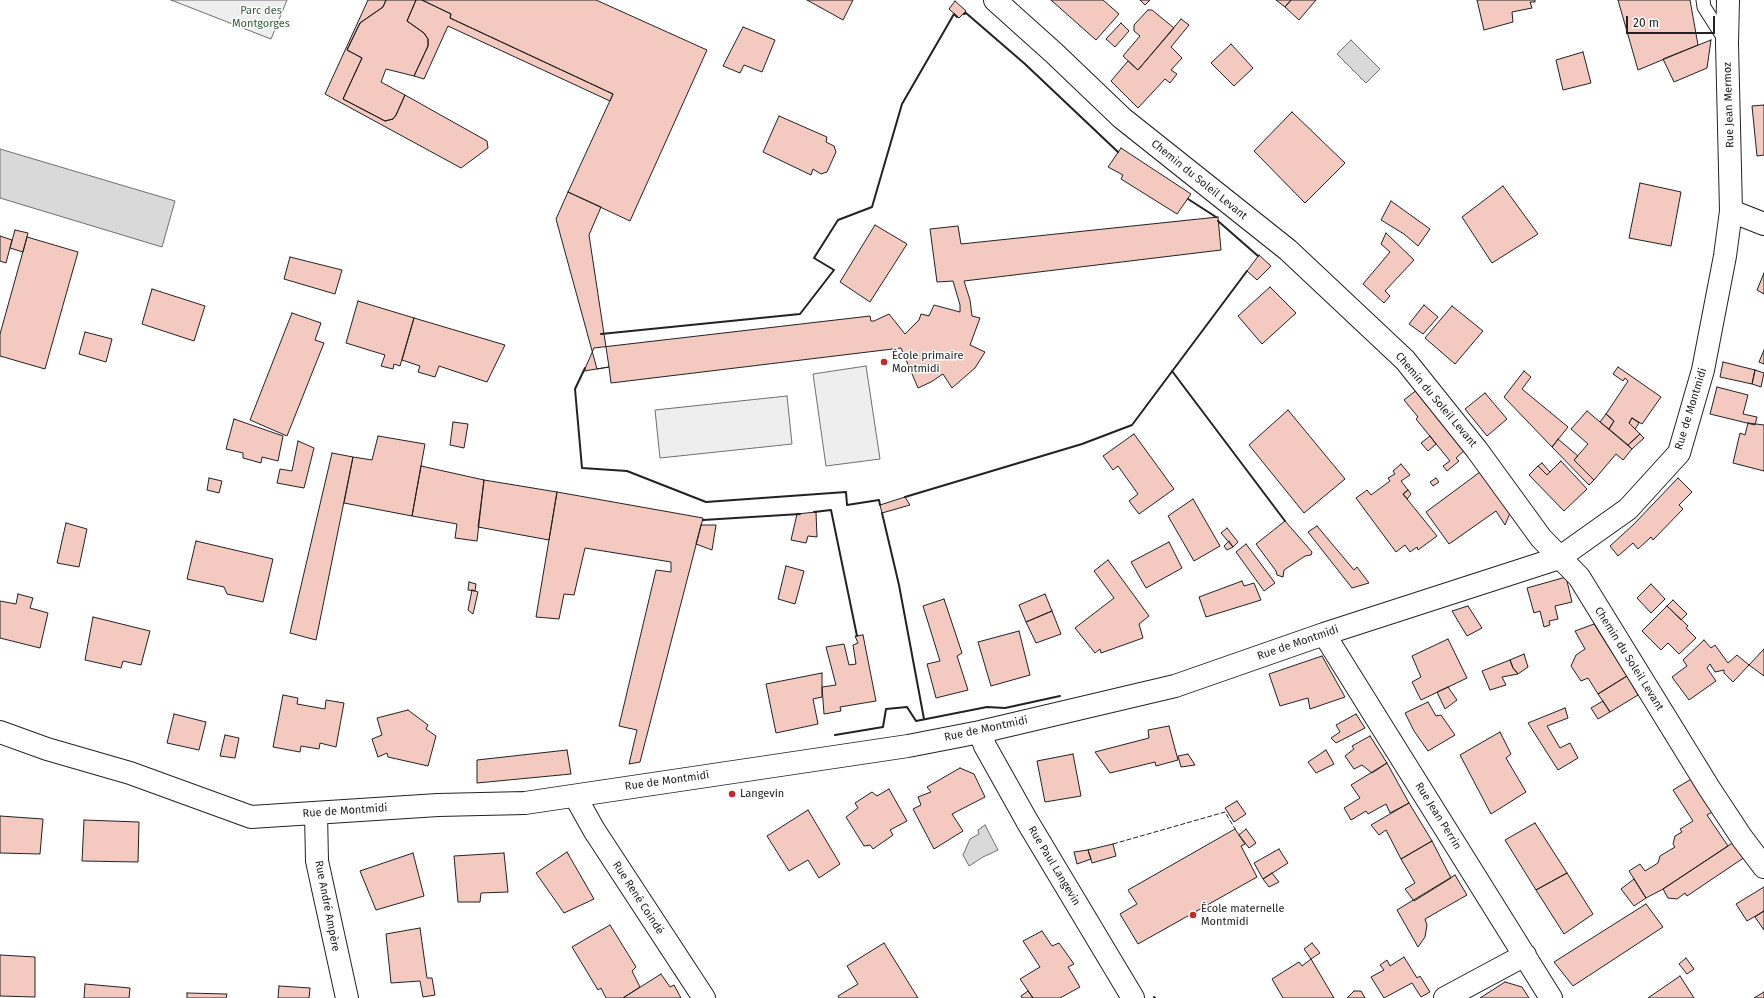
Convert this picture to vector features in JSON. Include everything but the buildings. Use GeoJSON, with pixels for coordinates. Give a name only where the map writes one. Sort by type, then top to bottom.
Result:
{"type":"FeatureCollection","features":[{"type":"Feature","properties":{"kind":"street","name":"Chemin du Soleil Levant"},"geometry":{"type":"LineString","coordinates":[[995,0],[1054,53],[1122,118],[1288,250],[1405,360],[1477,450],[1540,538],[1579,577],[1709,788],[1742,838],[1764,867]]}},
{"type":"Feature","properties":{"kind":"street","name":"Rue Jean Mermoz"},"geometry":{"type":"LineString","coordinates":[[1728,0],[1727,43],[1731,211]]}},
{"type":"Feature","properties":{"kind":"street","name":"Rue de Montmidi"},"geometry":{"type":"LineString","coordinates":[[0,732],[47,749],[130,773],[251,817],[438,805],[525,803],[575,796],[908,746],[980,732],[1175,686],[1324,634],[1559,558],[1628,509],[1679,453],[1703,370],[1725,256],[1731,211]]}},
{"type":"Feature","properties":{"kind":"street"},"geometry":{"type":"LineString","coordinates":[[1731,211],[1764,224]]}},
{"type":"Feature","properties":{"kind":"street","name":"Rue Jean Perrin"},"geometry":{"type":"LineString","coordinates":[[1324,634],[1551,998]]}},
{"type":"Feature","properties":{"kind":"street","name":"Rue Paul Langevin"},"geometry":{"type":"LineString","coordinates":[[980,732],[985,746],[1027,821],[1133,998]]}},
{"type":"Feature","properties":{"kind":"street","name":"Rue René Coindé"},"geometry":{"type":"LineString","coordinates":[[575,796],[594,830],[704,998]]}},
{"type":"Feature","properties":{"kind":"street","name":"Rue André Ampère"},"geometry":{"type":"LineString","coordinates":[[316,813],[317,861],[347,998]]}},
{"type":"Feature","properties":{"kind":"street"},"geometry":{"type":"LineString","coordinates":[[1445,998],[1525,955]]}},
{"type":"Feature","properties":{"kind":"lane"},"geometry":{"type":"LineString","coordinates":[[1703,0],[1704,7],[1727,43]]}},
{"type":"Feature","properties":{"kind":"green space","name":"Parc des Montgorges"},"geometry":{"type":"Polygon","coordinates":[[[171,0],[287,0],[271,39],[171,0]]]}},
{"type":"Feature","properties":{"kind":"green space"},"geometry":{"type":"Polygon","coordinates":[[[866,366],[880,459],[826,466],[813,374],[866,366]]]}},
{"type":"Feature","properties":{"kind":"green space"},"geometry":{"type":"Polygon","coordinates":[[[787,396],[792,444],[660,458],[655,410],[787,396]]]}},
{"type":"Feature","properties":{"kind":"shaded area"},"geometry":{"type":"Polygon","coordinates":[[[1351,40],[1380,69],[1366,83],[1337,54],[1351,40]]]}},
{"type":"Feature","properties":{"kind":"shaded area"},"geometry":{"type":"Polygon","coordinates":[[[0,149],[175,201],[162,247],[0,198],[0,149]]]}},
{"type":"Feature","properties":{"kind":"shaded area"},"geometry":{"type":"Polygon","coordinates":[[[985,825],[998,850],[969,866],[963,855],[970,839],[979,834],[978,830],[985,825]]]}},
{"type":"Feature","properties":{"kind":"fence"},"geometry":{"type":"LineString","coordinates":[[1113,844],[1225,812],[1235,829]]}},
{"type":"Feature","properties":{"kind":"wall"},"geometry":{"type":"LineString","coordinates":[[964,14],[966,13],[1025,64],[1118,152]]}},
{"type":"Feature","properties":{"kind":"wall"},"geometry":{"type":"LineString","coordinates":[[601,334],[800,314],[834,270],[814,258],[838,220],[872,207],[902,104],[954,14],[957,17]]}},
{"type":"Feature","properties":{"kind":"wall"},"geometry":{"type":"LineString","coordinates":[[1188,199],[1216,217]]}},
{"type":"Feature","properties":{"kind":"wall"},"geometry":{"type":"LineString","coordinates":[[1218,221],[1258,256]]}},
{"type":"Feature","properties":{"kind":"wall"},"geometry":{"type":"LineString","coordinates":[[905,497],[1082,444],[1132,425],[1247,271]]}},
{"type":"Feature","properties":{"kind":"wall"},"geometry":{"type":"LineString","coordinates":[[585,368],[575,389],[582,468],[627,471],[706,502],[846,492],[847,505],[879,500],[880,505]]}},
{"type":"Feature","properties":{"kind":"wall"},"geometry":{"type":"LineString","coordinates":[[1172,371],[1285,521]]}},
{"type":"Feature","properties":{"kind":"wall"},"geometry":{"type":"LineString","coordinates":[[814,512],[831,510],[857,636]]}},
{"type":"Feature","properties":{"kind":"wall"},"geometry":{"type":"LineString","coordinates":[[882,513],[899,585],[924,719]]}},
{"type":"Feature","properties":{"kind":"wall"},"geometry":{"type":"LineString","coordinates":[[703,520],[800,514]]}},
{"type":"Feature","properties":{"kind":"wall"},"geometry":{"type":"LineString","coordinates":[[835,735],[883,727],[886,709],[907,707],[916,721],[987,707],[1005,708],[1060,696]]}},
{"type":"Feature","properties":{"kind":"place","name":"École primaire Montmidi"},"geometry":{"type":"Point","coordinates":[884,362]}},
{"type":"Feature","properties":{"kind":"place","name":"Langevin"},"geometry":{"type":"Point","coordinates":[732,794]}},
{"type":"Feature","properties":{"kind":"place","name":"École maternelle Montmidi"},"geometry":{"type":"Point","coordinates":[1193,915]}}]}
